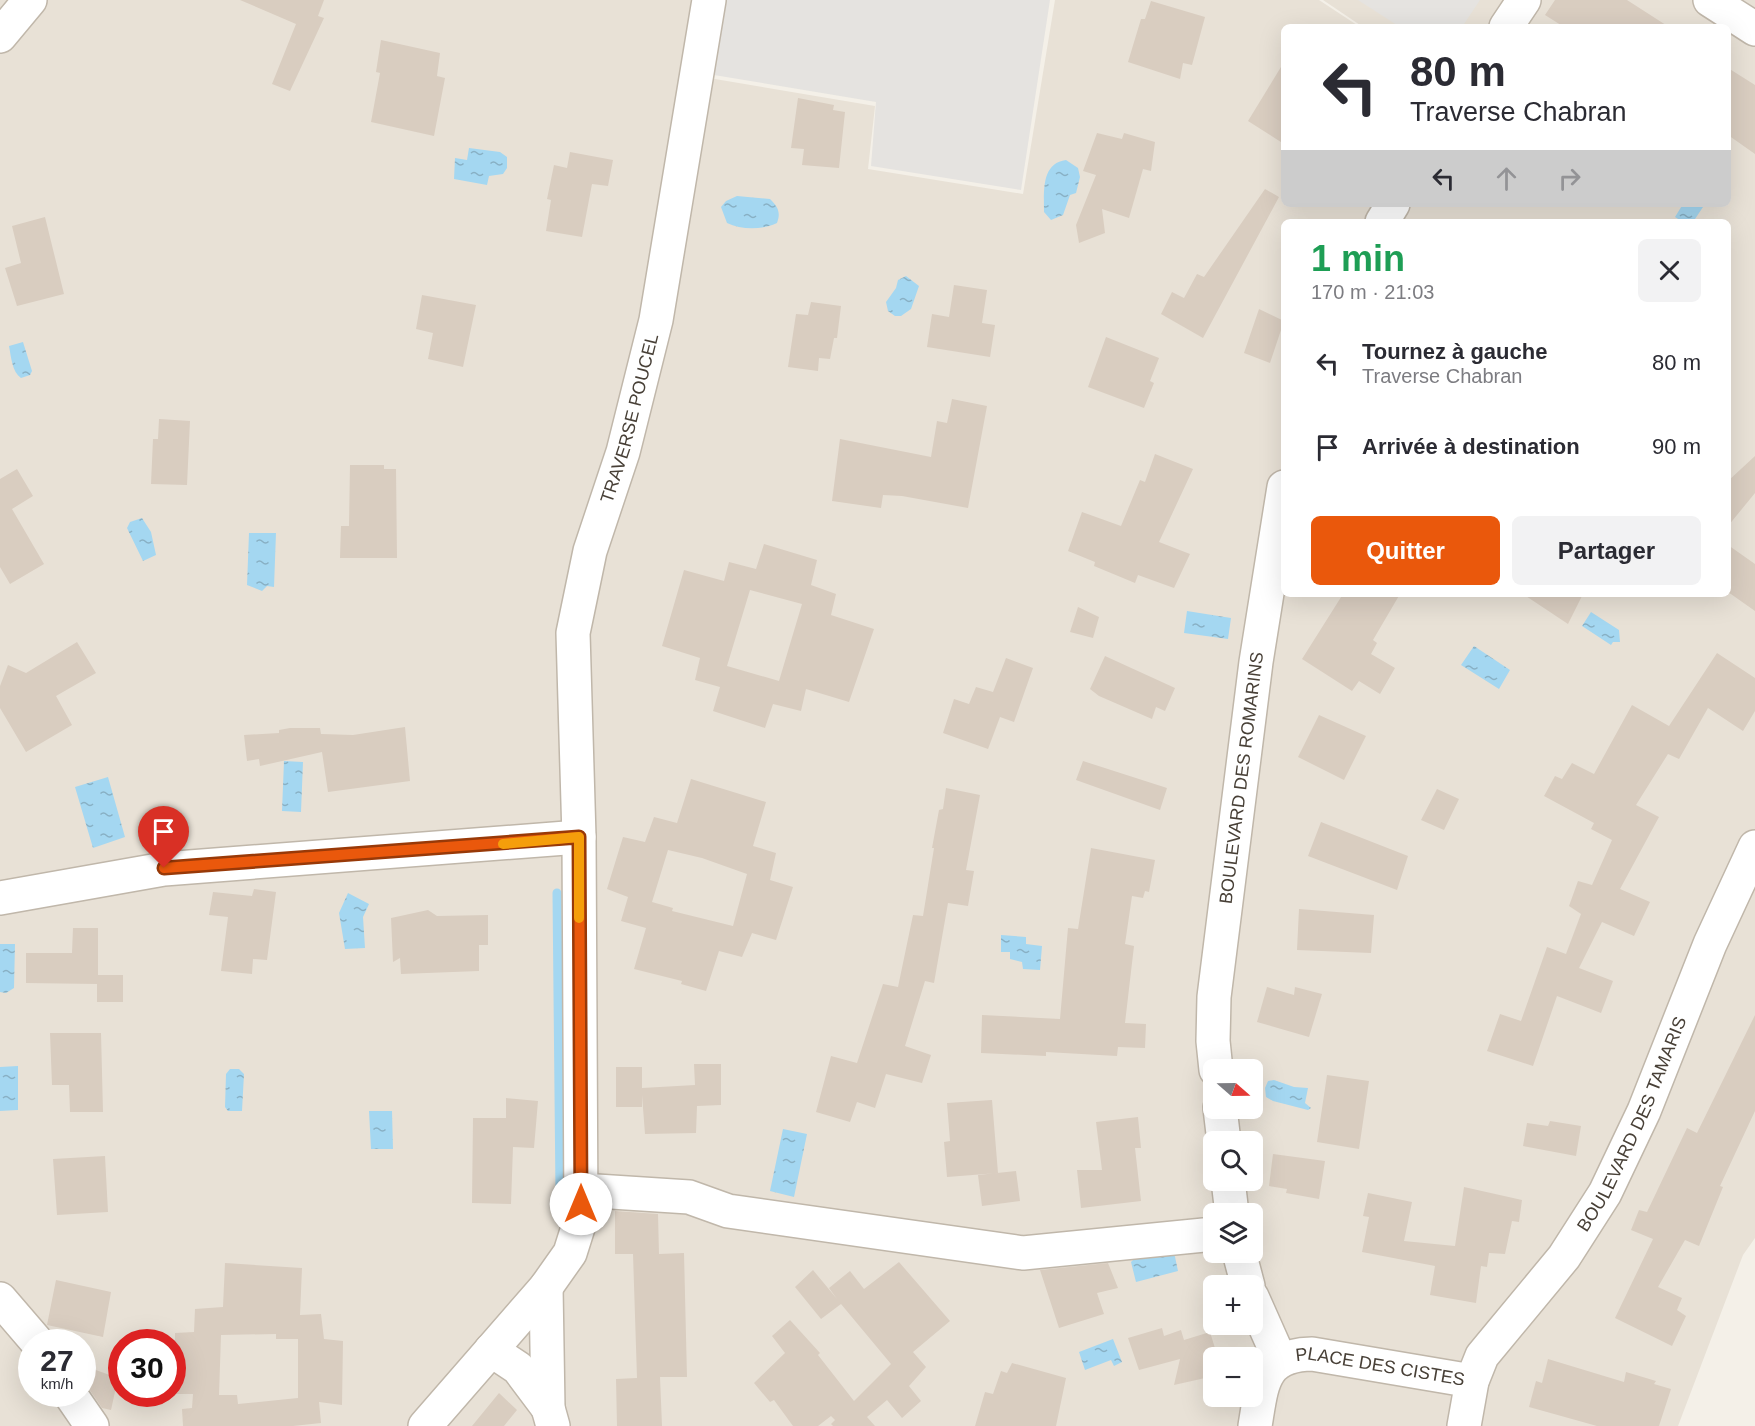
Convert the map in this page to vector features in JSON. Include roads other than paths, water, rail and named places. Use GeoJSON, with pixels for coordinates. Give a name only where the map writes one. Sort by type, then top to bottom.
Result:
{"type":"FeatureCollection","features":[{"type":"Feature","properties":{"kind":"street"},"geometry":{"type":"LineString","coordinates":[[0,36],[30,0]]}},
{"type":"Feature","properties":{"kind":"street","name":"TRAVERSE POUCEL"},"geometry":{"type":"LineString","coordinates":[[425,1426],[546,1287],[570,1253],[581,1218],[579,837],[573,633],[590,551],[623,452],[656,320],[709,0]]}},
{"type":"Feature","properties":{"kind":"street"},"geometry":{"type":"LineString","coordinates":[[1508,24],[1524,0]]}},
{"type":"Feature","properties":{"kind":"street"},"geometry":{"type":"LineString","coordinates":[[1710,0],[1755,29]]}},
{"type":"Feature","properties":{"kind":"street","name":"BOULEVARD DES ROMARINS"},"geometry":{"type":"LineString","coordinates":[[1215,1059],[1214,997],[1256,662],[1281,506]]}},
{"type":"Feature","properties":{"kind":"street"},"geometry":{"type":"LineString","coordinates":[[0,898],[164,868],[579,837]]}},
{"type":"Feature","properties":{"kind":"street","name":"BOULEVARD DES TAMARIS"},"geometry":{"type":"LineString","coordinates":[[1472,1381],[1482,1356],[1564,1257],[1605,1193],[1644,1111],[1710,944],[1755,847]]}},
{"type":"Feature","properties":{"kind":"street"},"geometry":{"type":"LineString","coordinates":[[581,1190],[689,1197],[728,1211],[1023,1253],[1203,1235]]}},
{"type":"Feature","properties":{"kind":"street"},"geometry":{"type":"LineString","coordinates":[[546,1287],[551,1417]]}},
{"type":"Feature","properties":{"kind":"street"},"geometry":{"type":"LineString","coordinates":[[0,1299],[26,1329]]}},
{"type":"Feature","properties":{"kind":"street"},"geometry":{"type":"LineString","coordinates":[[1255,1426],[1263,1382],[1271,1367],[1280,1360],[1263,1322]]}},
{"type":"Feature","properties":{"kind":"street"},"geometry":{"type":"LineString","coordinates":[[491,1350],[518,1368],[551,1417]]}},
{"type":"Feature","properties":{"kind":"street","name":"PLACE DES CISTES"},"geometry":{"type":"LineString","coordinates":[[1280,1360],[1291,1354],[1312,1354],[1472,1381],[1464,1426]]}},
{"type":"Feature","properties":{"kind":"street"},"geometry":{"type":"LineString","coordinates":[[79,1407],[92,1426]]}},
{"type":"Feature","properties":{"kind":"water"},"geometry":{"type":"Polygon","coordinates":[[[469,148],[500,152],[507,157],[507,168],[503,174],[489,176],[487,185],[454,179],[455,158],[467,160],[469,148]]]}},
{"type":"Feature","properties":{"kind":"water"},"geometry":{"type":"Polygon","coordinates":[[[1066,160],[1078,168],[1080,177],[1076,193],[1070,195],[1063,215],[1051,220],[1044,212],[1048,172],[1058,162],[1066,160]]]}},
{"type":"Feature","properties":{"kind":"water"},"geometry":{"type":"Polygon","coordinates":[[[737,196],[770,199],[778,210],[777,223],[752,228],[727,223],[721,207],[726,201],[737,196]]]}},
{"type":"Feature","properties":{"kind":"water"},"geometry":{"type":"Polygon","coordinates":[[[1681,207],[1703,207],[1695,219],[1675,217],[1681,207]]]}},
{"type":"Feature","properties":{"kind":"water"},"geometry":{"type":"Polygon","coordinates":[[[906,276],[919,286],[911,309],[901,316],[895,316],[888,311],[886,302],[896,288],[898,280],[906,276]]]}},
{"type":"Feature","properties":{"kind":"water"},"geometry":{"type":"Polygon","coordinates":[[[23,342],[32,371],[30,375],[21,378],[14,368],[9,346],[23,342]]]}},
{"type":"Feature","properties":{"kind":"water"},"geometry":{"type":"Polygon","coordinates":[[[142,518],[151,532],[156,555],[143,561],[127,528],[130,522],[142,518]]]}},
{"type":"Feature","properties":{"kind":"water"},"geometry":{"type":"Polygon","coordinates":[[[249,533],[276,533],[274,587],[267,586],[262,591],[247,585],[249,533]]]}},
{"type":"Feature","properties":{"kind":"water"},"geometry":{"type":"Polygon","coordinates":[[[1187,611],[1231,618],[1228,639],[1184,633],[1187,611]]]}},
{"type":"Feature","properties":{"kind":"water"},"geometry":{"type":"Polygon","coordinates":[[[1591,612],[1619,630],[1620,642],[1613,642],[1611,645],[1582,626],[1591,612]]]}},
{"type":"Feature","properties":{"kind":"water"},"geometry":{"type":"Polygon","coordinates":[[[1474,646],[1510,670],[1499,689],[1461,665],[1474,646]]]}},
{"type":"Feature","properties":{"kind":"water"},"geometry":{"type":"Polygon","coordinates":[[[284,761],[303,762],[301,812],[282,811],[284,761]]]}},
{"type":"Feature","properties":{"kind":"water"},"geometry":{"type":"Polygon","coordinates":[[[108,777],[125,837],[93,848],[75,787],[108,777]]]}},
{"type":"Feature","properties":{"kind":"water"},"geometry":{"type":"Polygon","coordinates":[[[348,893],[369,904],[363,917],[365,948],[345,949],[339,913],[348,893]]]}},
{"type":"Feature","properties":{"kind":"water"},"geometry":{"type":"Polygon","coordinates":[[[1001,935],[1026,937],[1026,944],[1042,946],[1040,970],[1023,969],[1022,962],[1010,959],[1010,952],[1001,952],[1001,935]]]}},
{"type":"Feature","properties":{"kind":"water"},"geometry":{"type":"Polygon","coordinates":[[[0,944],[15,944],[14,988],[6,993],[0,992],[0,944]]]}},
{"type":"Feature","properties":{"kind":"water"},"geometry":{"type":"Polygon","coordinates":[[[18,1066],[18,1110],[0,1111],[0,1067],[18,1066]]]}},
{"type":"Feature","properties":{"kind":"water"},"geometry":{"type":"Polygon","coordinates":[[[230,1069],[239,1069],[244,1074],[242,1111],[228,1111],[225,1107],[226,1074],[230,1069]]]}},
{"type":"Feature","properties":{"kind":"water"},"geometry":{"type":"Polygon","coordinates":[[[1274,1080],[1294,1087],[1308,1088],[1305,1103],[1311,1108],[1308,1110],[1266,1097],[1265,1088],[1268,1081],[1274,1080]]]}},
{"type":"Feature","properties":{"kind":"water"},"geometry":{"type":"Polygon","coordinates":[[[369,1111],[392,1111],[393,1149],[371,1149],[369,1111]]]}},
{"type":"Feature","properties":{"kind":"water"},"geometry":{"type":"Polygon","coordinates":[[[783,1129],[807,1134],[794,1197],[770,1191],[783,1129]]]}},
{"type":"Feature","properties":{"kind":"water"},"geometry":{"type":"Polygon","coordinates":[[[1174,1252],[1178,1271],[1136,1282],[1131,1262],[1138,1255],[1174,1252]]]}},
{"type":"Feature","properties":{"kind":"water"},"geometry":{"type":"Polygon","coordinates":[[[1113,1339],[1122,1362],[1114,1366],[1111,1360],[1085,1370],[1079,1352],[1113,1339]]]}},
{"type":"Feature","properties":{"kind":"waterway"},"geometry":{"type":"LineString","coordinates":[[557,893],[560,1193]]}}]}
